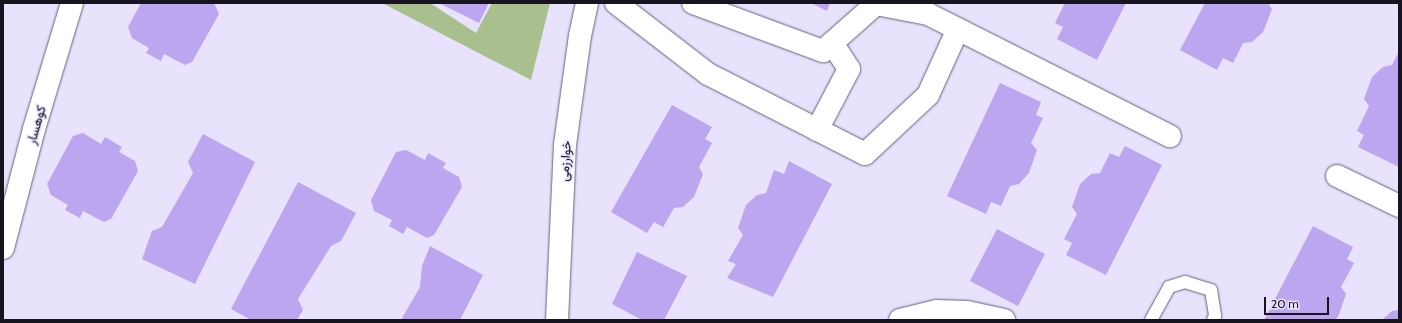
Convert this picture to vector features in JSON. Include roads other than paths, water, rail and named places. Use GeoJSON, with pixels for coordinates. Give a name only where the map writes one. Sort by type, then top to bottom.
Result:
{"type":"FeatureCollection","features":[{"type":"Feature","properties":{"kind":"street","name":"کوهسار"},"geometry":{"type":"LineString","coordinates":[[3,248],[34,129],[72,3]]}},
{"type":"Feature","properties":{"kind":"street","name":"خوارزمی"},"geometry":{"type":"LineString","coordinates":[[557,320],[565,144],[580,36],[587,3]]}},
{"type":"Feature","properties":{"kind":"street"},"geometry":{"type":"LineString","coordinates":[[616,3],[708,74],[865,154],[928,95],[958,29]]}},
{"type":"Feature","properties":{"kind":"street"},"geometry":{"type":"LineString","coordinates":[[693,3],[823,51],[876,4],[928,14],[1170,136]]}},
{"type":"Feature","properties":{"kind":"street"},"geometry":{"type":"LineString","coordinates":[[817,130],[849,69],[832,43]]}},
{"type":"Feature","properties":{"kind":"street"},"geometry":{"type":"LineString","coordinates":[[1337,176],[1399,206]]}},
{"type":"Feature","properties":{"kind":"street"},"geometry":{"type":"LineString","coordinates":[[900,320],[936,311],[967,312],[1004,320]]}},
{"type":"Feature","properties":{"kind":"lane"},"geometry":{"type":"LineString","coordinates":[[1151,320],[1169,287],[1185,282],[1210,290],[1215,316],[1213,320]]}}]}
